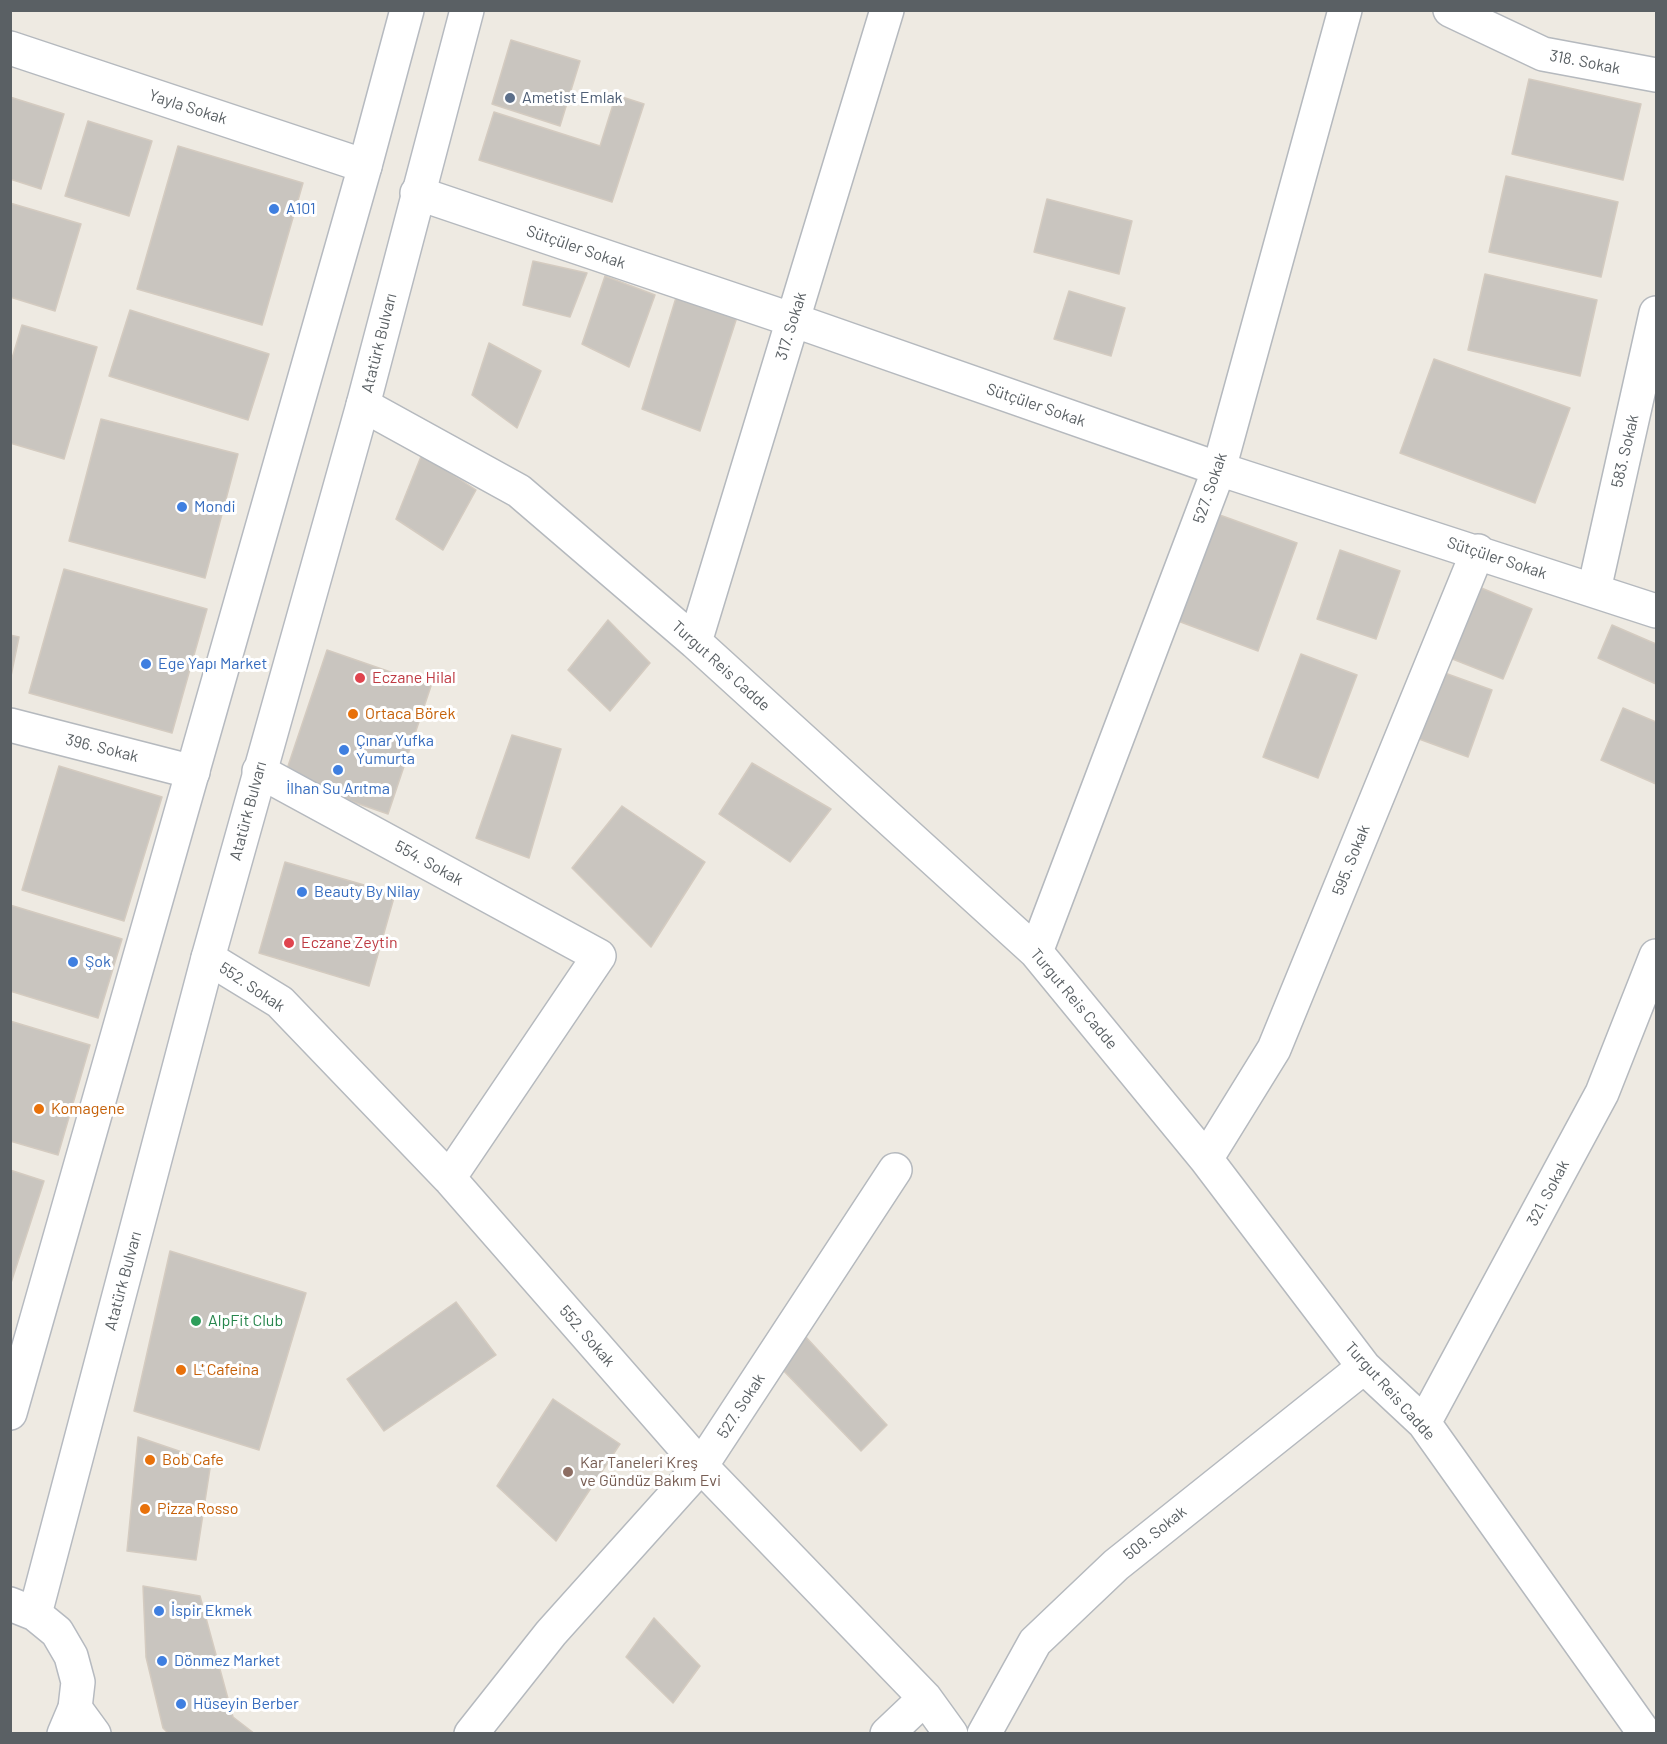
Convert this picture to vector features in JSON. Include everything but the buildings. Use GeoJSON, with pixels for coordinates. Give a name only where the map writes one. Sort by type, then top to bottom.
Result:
{"type":"FeatureCollection","features":[{"type":"Feature","properties":{"kind":"street"},"geometry":{"type":"LineString","coordinates":[[10,1413],[365,166],[406,10]]}},
{"type":"Feature","properties":{"kind":"street","name":"Atatürk Bulvarı"},"geometry":{"type":"LineString","coordinates":[[23,1609],[363,405],[467,10]]}},
{"type":"Feature","properties":{"kind":"street","name":"317. Sokak"},"geometry":{"type":"LineString","coordinates":[[695,642],[887,10]]}},
{"type":"Feature","properties":{"kind":"street","name":"527. Sokak"},"geometry":{"type":"LineString","coordinates":[[1036,952],[1219,469],[1345,10]]}},
{"type":"Feature","properties":{"kind":"street","name":"318. Sokak"},"geometry":{"type":"LineString","coordinates":[[1450,10],[1543,54],[1656,75]]}},
{"type":"Feature","properties":{"kind":"street","name":"Yayla Sokak"},"geometry":{"type":"LineString","coordinates":[[10,48],[365,166]]}},
{"type":"Feature","properties":{"kind":"street","name":"Sütçüler Sokak"},"geometry":{"type":"LineString","coordinates":[[417,193],[793,320],[1219,469],[1478,551],[1656,611]]}},
{"type":"Feature","properties":{"kind":"street","name":"583. Sokak"},"geometry":{"type":"LineString","coordinates":[[1594,590],[1656,313]]}},
{"type":"Feature","properties":{"kind":"street","name":"Turgut Reis Cadde"},"geometry":{"type":"LineString","coordinates":[[363,405],[519,491],[695,642],[1036,952],[1206,1158],[1364,1367],[1424,1423],[1645,1734]]}},
{"type":"Feature","properties":{"kind":"street","name":"595. Sokak"},"geometry":{"type":"LineString","coordinates":[[1206,1158],[1274,1049],[1478,551]]}},
{"type":"Feature","properties":{"kind":"street","name":"396. Sokak"},"geometry":{"type":"LineString","coordinates":[[10,725],[193,772]]}},
{"type":"Feature","properties":{"kind":"street","name":"554. Sokak"},"geometry":{"type":"LineString","coordinates":[[259,771],[599,956],[448,1178]]}},
{"type":"Feature","properties":{"kind":"street","name":"321. Sokak"},"geometry":{"type":"LineString","coordinates":[[1424,1423],[1602,1093],[1656,956]]}},
{"type":"Feature","properties":{"kind":"street","name":"552. Sokak"},"geometry":{"type":"LineString","coordinates":[[208,958],[280,1002],[448,1178],[701,1466],[925,1698],[951,1734]]}},
{"type":"Feature","properties":{"kind":"street","name":"527. Sokak"},"geometry":{"type":"LineString","coordinates":[[471,1734],[551,1633],[701,1466],[895,1170]]}},
{"type":"Feature","properties":{"kind":"street","name":"509. Sokak"},"geometry":{"type":"LineString","coordinates":[[984,1734],[1035,1642],[1116,1565],[1364,1367]]}},
{"type":"Feature","properties":{"kind":"street"},"geometry":{"type":"LineString","coordinates":[[23,1609],[57,1632],[71,1656],[78,1682],[78,1725]]}},
{"type":"Feature","properties":{"kind":"street"},"geometry":{"type":"LineString","coordinates":[[887,1734],[925,1698]]}},
{"type":"Feature","properties":{"kind":"place","name":"Ametist Emlak"},"geometry":{"type":"Point","coordinates":[510,98]}},
{"type":"Feature","properties":{"kind":"place","name":"A101"},"geometry":{"type":"Point","coordinates":[274,209]}},
{"type":"Feature","properties":{"kind":"place","name":"Mondi"},"geometry":{"type":"Point","coordinates":[182,507]}},
{"type":"Feature","properties":{"kind":"place","name":"Ege Yapı Market"},"geometry":{"type":"Point","coordinates":[146,664]}},
{"type":"Feature","properties":{"kind":"place","name":"Eczane Hilal"},"geometry":{"type":"Point","coordinates":[360,678]}},
{"type":"Feature","properties":{"kind":"place","name":"Ortaca Börek"},"geometry":{"type":"Point","coordinates":[353,714]}},
{"type":"Feature","properties":{"kind":"place","name":"Çınar Yufka Yumurta"},"geometry":{"type":"Point","coordinates":[344,750]}},
{"type":"Feature","properties":{"kind":"place","name":"İlhan Su Arıtma"},"geometry":{"type":"Point","coordinates":[338,770]}},
{"type":"Feature","properties":{"kind":"place","name":"Beauty By Nilay"},"geometry":{"type":"Point","coordinates":[302,892]}},
{"type":"Feature","properties":{"kind":"place","name":"Eczane Zeytin"},"geometry":{"type":"Point","coordinates":[289,943]}},
{"type":"Feature","properties":{"kind":"place","name":"Şok"},"geometry":{"type":"Point","coordinates":[73,962]}},
{"type":"Feature","properties":{"kind":"place","name":"Komagene"},"geometry":{"type":"Point","coordinates":[39,1109]}},
{"type":"Feature","properties":{"kind":"place","name":"AlpFit Club"},"geometry":{"type":"Point","coordinates":[196,1321]}},
{"type":"Feature","properties":{"kind":"place","name":"L' Cafeina"},"geometry":{"type":"Point","coordinates":[181,1370]}},
{"type":"Feature","properties":{"kind":"place","name":"Bob Cafe"},"geometry":{"type":"Point","coordinates":[150,1460]}},
{"type":"Feature","properties":{"kind":"place","name":"Kar Taneleri Kreş ve Gündüz Bakım Evi"},"geometry":{"type":"Point","coordinates":[568,1472]}},
{"type":"Feature","properties":{"kind":"place","name":"Pizza Rosso"},"geometry":{"type":"Point","coordinates":[145,1509]}},
{"type":"Feature","properties":{"kind":"place","name":"İspir Ekmek"},"geometry":{"type":"Point","coordinates":[159,1611]}},
{"type":"Feature","properties":{"kind":"place","name":"Dönmez Market"},"geometry":{"type":"Point","coordinates":[162,1661]}},
{"type":"Feature","properties":{"kind":"place","name":"Hüseyin Berber"},"geometry":{"type":"Point","coordinates":[181,1704]}}]}
